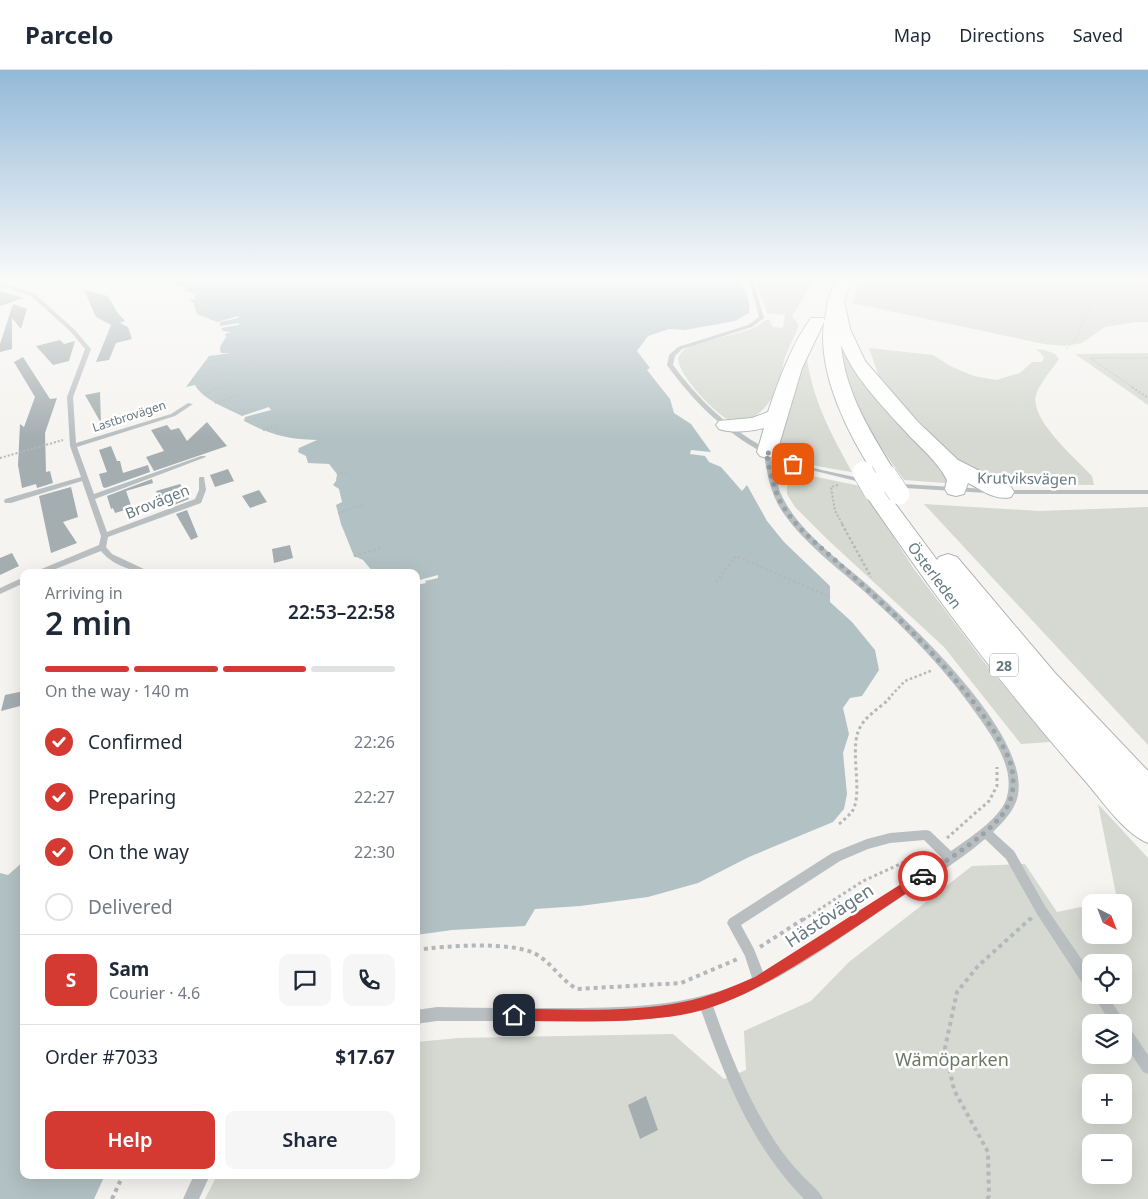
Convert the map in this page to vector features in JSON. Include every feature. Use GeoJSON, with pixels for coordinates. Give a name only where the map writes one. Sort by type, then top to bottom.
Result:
{"type":"FeatureCollection","features":[{"type":"Feature","properties":{"kind":"highway"},"geometry":{"type":"LineString","coordinates":[[766,452],[775,416],[799,351],[810,333]]}},
{"type":"Feature","properties":{"kind":"highway","name":"Österleden"},"geometry":{"type":"LineString","coordinates":[[816,333],[820,375],[830,406],[844,437],[1025,658],[1090,733],[1148,794]]}},
{"type":"Feature","properties":{"kind":"highway","name":"Österleden"},"geometry":{"type":"LineString","coordinates":[[831,333],[830,344],[837,377],[848,407],[881,483],[927,566],[1002,663],[1067,739],[1148,827]]}},
{"type":"Feature","properties":{"kind":"highway"},"geometry":{"type":"LineString","coordinates":[[844,333],[857,363],[868,379],[950,465],[958,480],[956,489]]}},
{"type":"Feature","properties":{"kind":"highway"},"geometry":{"type":"LineString","coordinates":[[726,425],[755,424],[775,416]]}},
{"type":"Feature","properties":{"kind":"highway"},"geometry":{"type":"LineString","coordinates":[[950,465],[1003,492]]}},
{"type":"Feature","properties":{"kind":"street"},"geometry":{"type":"LineString","coordinates":[[74,333],[88,349],[70,397],[74,446],[105,536],[102,547]]}},
{"type":"Feature","properties":{"kind":"street","name":"Krutviksvägen"},"geometry":{"type":"LineString","coordinates":[[729,333],[680,348],[672,355],[670,364],[693,393],[726,425],[766,452],[793,464],[881,483],[956,489],[1003,492],[1148,492]]}},
{"type":"Feature","properties":{"kind":"street","name":"Lastbrovägen"},"geometry":{"type":"LineString","coordinates":[[74,446],[173,414],[190,404]]}},
{"type":"Feature","properties":{"kind":"street","name":"Hästövägen"},"geometry":{"type":"LineString","coordinates":[[420,1016],[437,1014],[621,1015],[682,1009],[730,994],[759,981],[834,935],[950,858],[985,832],[999,818],[1009,804],[1013,792],[1013,776],[1009,759],[987,721],[962,688],[911,631],[800,528],[786,512],[777,496],[775,485],[771,478],[766,452]]}},
{"type":"Feature","properties":{"kind":"street","name":"Brovägen"},"geometry":{"type":"LineString","coordinates":[[91,498],[203,457]]}},
{"type":"Feature","properties":{"kind":"street"},"geometry":{"type":"LineString","coordinates":[[775,485],[784,472],[793,464]]}},
{"type":"Feature","properties":{"kind":"street"},"geometry":{"type":"LineString","coordinates":[[8,501],[84,478]]}},
{"type":"Feature","properties":{"kind":"street","name":"Brovägen"},"geometry":{"type":"LineString","coordinates":[[105,536],[198,501],[202,496],[202,478]]}},
{"type":"Feature","properties":{"kind":"street"},"geometry":{"type":"LineString","coordinates":[[49,569],[102,547]]}},
{"type":"Feature","properties":{"kind":"street"},"geometry":{"type":"LineString","coordinates":[[102,547],[109,556],[137,569]]}},
{"type":"Feature","properties":{"kind":"street"},"geometry":{"type":"LineString","coordinates":[[0,591],[20,582]]}},
{"type":"Feature","properties":{"kind":"street"},"geometry":{"type":"LineString","coordinates":[[759,981],[750,953],[733,923],[836,857],[867,844],[890,838],[926,835],[939,845],[950,858]]}},
{"type":"Feature","properties":{"kind":"street"},"geometry":{"type":"LineString","coordinates":[[705,1003],[729,1070],[756,1127],[797,1183],[815,1199]]}},
{"type":"Feature","properties":{"kind":"street"},"geometry":{"type":"LineString","coordinates":[[1132,1044],[1148,1067]]}},
{"type":"Feature","properties":{"kind":"street"},"geometry":{"type":"LineString","coordinates":[[190,1199],[200,1179]]}},
{"type":"Feature","properties":{"kind":"lane"},"geometry":{"type":"LineString","coordinates":[[985,832],[1010,855],[1041,910],[1082,971]]}},
{"type":"Feature","properties":{"kind":"path"},"geometry":{"type":"LineString","coordinates":[[1066,349],[1077,333]]}},
{"type":"Feature","properties":{"kind":"path"},"geometry":{"type":"LineString","coordinates":[[1148,358],[1090,358],[1148,398]]}},
{"type":"Feature","properties":{"kind":"path"},"geometry":{"type":"LineString","coordinates":[[205,362],[216,360]]}},
{"type":"Feature","properties":{"kind":"path"},"geometry":{"type":"LineString","coordinates":[[198,371],[215,369]]}},
{"type":"Feature","properties":{"kind":"path"},"geometry":{"type":"LineString","coordinates":[[192,379],[211,374]]}},
{"type":"Feature","properties":{"kind":"path"},"geometry":{"type":"LineString","coordinates":[[204,394],[231,382]]}},
{"type":"Feature","properties":{"kind":"path"},"geometry":{"type":"LineString","coordinates":[[216,403],[237,396]]}},
{"type":"Feature","properties":{"kind":"path"},"geometry":{"type":"LineString","coordinates":[[263,430],[277,425]]}},
{"type":"Feature","properties":{"kind":"path"},"geometry":{"type":"LineString","coordinates":[[0,458],[73,437]]}},
{"type":"Feature","properties":{"kind":"path"},"geometry":{"type":"LineString","coordinates":[[337,474],[347,472]]}},
{"type":"Feature","properties":{"kind":"path"},"geometry":{"type":"LineString","coordinates":[[842,484],[832,487],[835,511],[856,546],[886,607]]}},
{"type":"Feature","properties":{"kind":"path"},"geometry":{"type":"LineString","coordinates":[[338,513],[363,505]]}},
{"type":"Feature","properties":{"kind":"path"},"geometry":{"type":"LineString","coordinates":[[354,556],[382,548]]}},
{"type":"Feature","properties":{"kind":"path"},"geometry":{"type":"LineString","coordinates":[[716,582],[736,556],[830,597]]}},
{"type":"Feature","properties":{"kind":"path"},"geometry":{"type":"LineString","coordinates":[[927,663],[940,676]]}},
{"type":"Feature","properties":{"kind":"path"},"geometry":{"type":"LineString","coordinates":[[840,824],[852,812],[857,792],[854,751],[858,731],[865,719],[884,704],[905,680],[934,670]]}},
{"type":"Feature","properties":{"kind":"path"},"geometry":{"type":"LineString","coordinates":[[420,949],[443,946],[508,947],[530,951],[540,956],[565,982],[577,989],[681,983],[716,970],[750,953],[863,881],[939,845],[989,801],[997,786],[997,767],[994,758]]}},
{"type":"Feature","properties":{"kind":"path"},"geometry":{"type":"LineString","coordinates":[[989,1198],[988,1152],[954,1090],[945,1048],[956,992],[978,966],[1041,910]]}},
{"type":"Feature","properties":{"kind":"path"},"geometry":{"type":"LineString","coordinates":[[112,1199],[121,1179]]}},
{"type":"Feature","properties":{"kind":"green space"},"geometry":{"type":"Polygon","coordinates":[[[796,333],[785,357],[774,396],[755,416],[736,421],[731,421],[715,410],[696,391],[682,371],[679,362],[679,356],[685,349],[733,334],[796,333]]]}},
{"type":"Feature","properties":{"kind":"green space"},"geometry":{"type":"Polygon","coordinates":[[[991,333],[1097,333],[1082,343],[1065,346],[1044,344],[991,333]]]}},
{"type":"Feature","properties":{"kind":"green space"},"geometry":{"type":"Polygon","coordinates":[[[869,348],[933,355],[952,367],[974,376],[996,380],[1020,373],[1032,362],[1042,362],[1044,357],[1036,349],[1055,354],[1059,359],[1043,381],[1036,395],[1036,405],[1047,427],[1066,450],[1092,476],[1094,485],[1013,484],[986,476],[966,467],[881,382],[869,348]]]}},
{"type":"Feature","properties":{"kind":"green space"},"geometry":{"type":"Polygon","coordinates":[[[841,349],[844,349],[864,383],[890,413],[945,469],[949,481],[945,483],[904,480],[873,434],[857,403],[841,349]]]}},
{"type":"Feature","properties":{"kind":"green space"},"geometry":{"type":"Polygon","coordinates":[[[806,353],[813,386],[823,415],[852,472],[800,461],[782,453],[776,447],[806,353]]]}},
{"type":"Feature","properties":{"kind":"green space"},"geometry":{"type":"Polygon","coordinates":[[[1148,353],[1148,405],[1075,354],[1148,353]]]}},
{"type":"Feature","properties":{"kind":"green space"},"geometry":{"type":"Polygon","coordinates":[[[807,475],[860,486],[914,569],[984,662],[1050,742],[1021,744],[944,647],[795,507],[787,494],[787,487],[789,482],[807,475]]]}},
{"type":"Feature","properties":{"kind":"green space"},"geometry":{"type":"Polygon","coordinates":[[[924,504],[1039,511],[1148,507],[1148,745],[924,504]]]}},
{"type":"Feature","properties":{"kind":"green space","name":"Wämöparken"},"geometry":{"type":"Polygon","coordinates":[[[1098,804],[1148,858],[1148,1199],[205,1199],[215,1179],[420,1179],[420,1042],[458,1038],[673,1034],[724,1079],[746,1070],[744,1031],[811,1001],[849,962],[972,866],[1025,864],[1057,912],[1082,907],[1082,944],[1132,944],[1132,894],[1116,894],[1098,804]]]}},
{"type":"Feature","properties":{"kind":"shaded area"},"geometry":{"type":"Polygon","coordinates":[[[658,333],[648,336],[637,351],[650,368],[647,370],[670,399],[674,413],[691,424],[711,452],[691,450],[690,454],[705,456],[709,462],[721,467],[742,491],[747,485],[767,521],[784,542],[830,586],[830,602],[852,622],[875,650],[879,670],[862,696],[850,698],[843,708],[849,734],[843,753],[847,794],[844,809],[833,822],[749,857],[698,883],[648,897],[580,906],[535,909],[525,926],[452,930],[420,934],[420,584],[438,578],[438,575],[420,580],[420,569],[370,569],[363,560],[354,556],[341,524],[336,505],[342,502],[339,489],[333,485],[337,474],[329,464],[308,463],[306,456],[298,452],[299,448],[317,440],[297,439],[280,435],[263,430],[244,421],[245,417],[271,410],[269,407],[242,416],[209,399],[195,385],[186,387],[209,356],[231,353],[221,353],[220,351],[220,346],[226,337],[225,334],[658,333]]]}},
{"type":"Feature","properties":{"kind":"shaded area"},"geometry":{"type":"Polygon","coordinates":[[[20,864],[20,1179],[103,1179],[94,1199],[0,1199],[0,873],[8,875],[20,864]]]}},
{"type":"Feature","properties":{"kind":"building"},"geometry":{"type":"Polygon","coordinates":[[[4,333],[12,333],[12,349],[0,352],[4,333]]]}},
{"type":"Feature","properties":{"kind":"building"},"geometry":{"type":"Polygon","coordinates":[[[108,333],[130,333],[132,339],[116,343],[109,360],[96,362],[108,333]]]}},
{"type":"Feature","properties":{"kind":"building"},"geometry":{"type":"Polygon","coordinates":[[[60,340],[64,344],[75,341],[69,361],[53,365],[36,346],[60,340]]]}},
{"type":"Feature","properties":{"kind":"building"},"geometry":{"type":"Polygon","coordinates":[[[23,357],[50,399],[57,398],[45,433],[46,472],[50,471],[53,483],[37,488],[36,484],[22,488],[18,465],[20,424],[24,427],[35,397],[14,362],[23,357]]]}},
{"type":"Feature","properties":{"kind":"building"},"geometry":{"type":"Polygon","coordinates":[[[100,392],[101,423],[85,395],[100,392]]]}},
{"type":"Feature","properties":{"kind":"building"},"geometry":{"type":"Polygon","coordinates":[[[207,422],[227,446],[154,471],[146,457],[164,451],[151,430],[167,425],[171,430],[179,428],[187,441],[207,422]]]}},
{"type":"Feature","properties":{"kind":"building"},"geometry":{"type":"Polygon","coordinates":[[[111,446],[117,461],[120,461],[123,473],[148,465],[150,472],[105,488],[103,487],[99,474],[107,472],[99,450],[111,446]]]}},
{"type":"Feature","properties":{"kind":"building"},"geometry":{"type":"Polygon","coordinates":[[[228,469],[234,481],[215,487],[210,475],[228,469]]]}},
{"type":"Feature","properties":{"kind":"building"},"geometry":{"type":"Polygon","coordinates":[[[152,479],[153,483],[126,491],[132,508],[115,513],[113,508],[111,509],[107,496],[152,479]]]}},
{"type":"Feature","properties":{"kind":"building"},"geometry":{"type":"Polygon","coordinates":[[[180,484],[189,499],[171,506],[169,502],[162,504],[156,491],[180,484]]]}},
{"type":"Feature","properties":{"kind":"building"},"geometry":{"type":"Polygon","coordinates":[[[71,487],[78,517],[63,522],[77,543],[51,553],[39,496],[71,487]]]}},
{"type":"Feature","properties":{"kind":"building"},"geometry":{"type":"Polygon","coordinates":[[[259,490],[267,502],[250,508],[242,496],[259,490]]]}},
{"type":"Feature","properties":{"kind":"building"},"geometry":{"type":"Polygon","coordinates":[[[187,510],[198,537],[191,540],[176,514],[187,510]]]}},
{"type":"Feature","properties":{"kind":"building"},"geometry":{"type":"Polygon","coordinates":[[[290,545],[293,558],[274,563],[272,549],[290,545]]]}},
{"type":"Feature","properties":{"kind":"building"},"geometry":{"type":"Polygon","coordinates":[[[12,553],[19,566],[0,575],[0,558],[12,553]]]}},
{"type":"Feature","properties":{"kind":"building"},"geometry":{"type":"Polygon","coordinates":[[[20,692],[20,706],[1,711],[5,695],[20,692]]]}},
{"type":"Feature","properties":{"kind":"building"},"geometry":{"type":"Polygon","coordinates":[[[646,1096],[658,1130],[640,1139],[628,1105],[646,1096]]]}},
{"type":"Feature","properties":{"kind":"way so far"},"geometry":{"type":"LineString","coordinates":[[793,464],[766,452],[771,478],[775,485],[777,496],[786,512],[822,549],[911,631],[962,688],[987,721],[1009,759],[1013,776],[1013,792],[1009,804],[999,818],[968,845],[923,876]]}},
{"type":"Feature","properties":{"kind":"route"},"geometry":{"type":"LineString","coordinates":[[514,1015],[621,1015],[682,1009],[705,1003],[759,981],[826,940],[923,876]]}}]}
